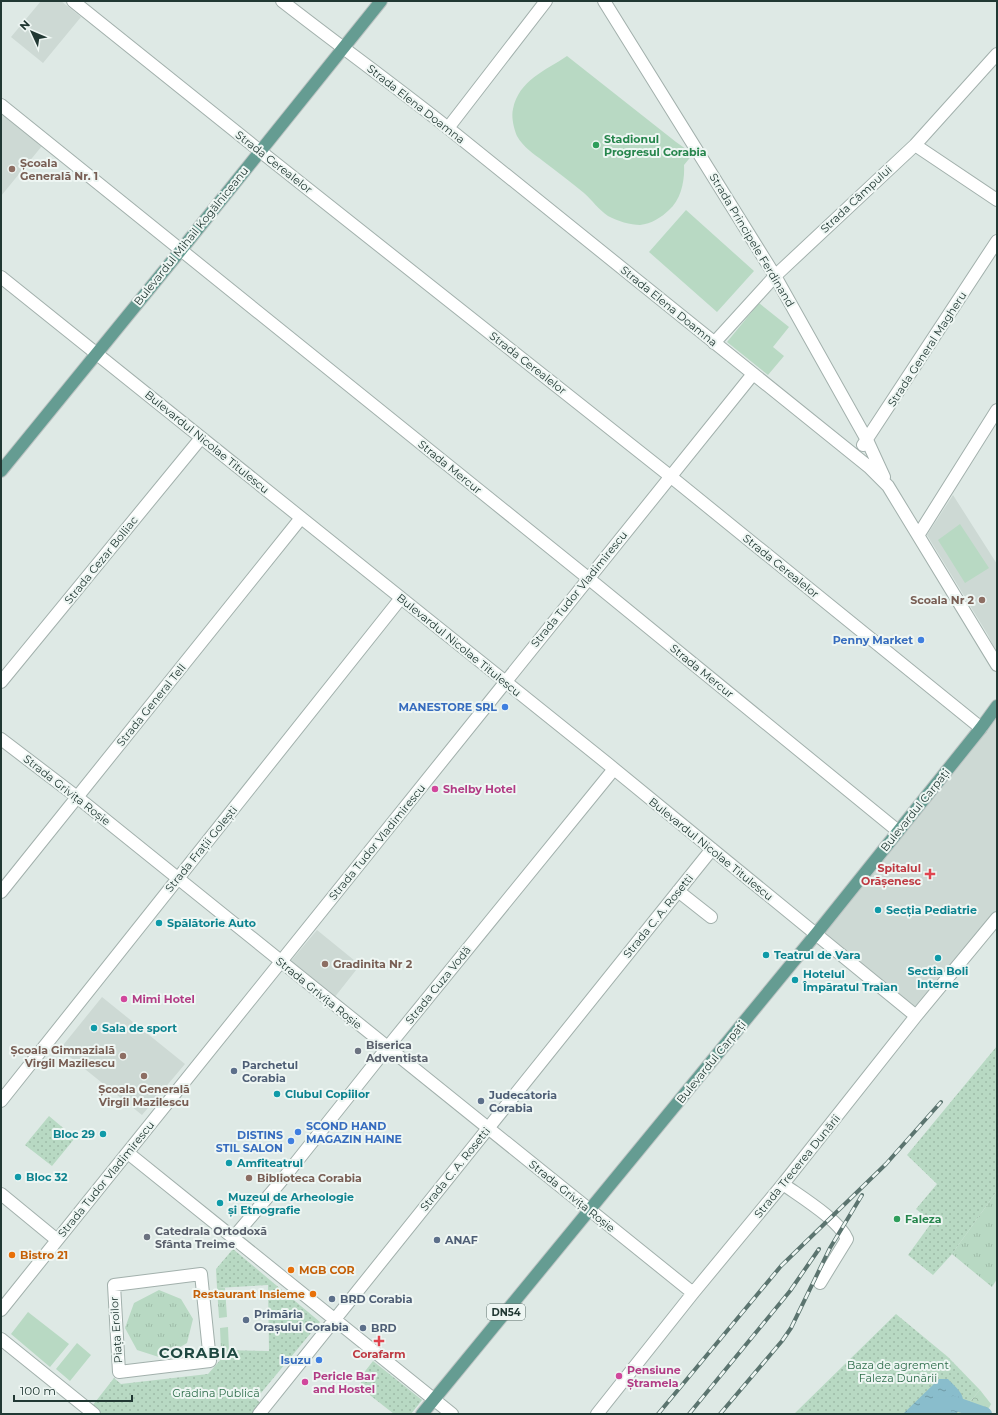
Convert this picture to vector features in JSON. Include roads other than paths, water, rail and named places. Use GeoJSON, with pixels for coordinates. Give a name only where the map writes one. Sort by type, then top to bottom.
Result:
{"type":"FeatureCollection","features":[{"type":"Feature","properties":{"kind":"main road","name":"Bulevardul Mihail Kogălniceanu"},"geometry":{"type":"LineString","coordinates":[[1,471],[381,1]]}},
{"type":"Feature","properties":{"kind":"main road","name":"Bulevardul Carpați"},"geometry":{"type":"LineString","coordinates":[[422,1414],[816,934],[997,706]]}},
{"type":"Feature","properties":{"kind":"street","name":"Strada Cerealelor"},"geometry":{"type":"LineString","coordinates":[[73,1],[670,476],[981,728]]}},
{"type":"Feature","properties":{"kind":"street","name":"Strada Elena Doamna"},"geometry":{"type":"LineString","coordinates":[[282,1],[343,48],[384,77],[869,467],[888,486],[997,665]]}},
{"type":"Feature","properties":{"kind":"street"},"geometry":{"type":"LineString","coordinates":[[448,128],[546,1]]}},
{"type":"Feature","properties":{"kind":"street","name":"Strada Principele Ferdinand"},"geometry":{"type":"LineString","coordinates":[[604,1],[775,276],[867,440],[888,486]]}},
{"type":"Feature","properties":{"kind":"street","name":"Strada Câmpului"},"geometry":{"type":"LineString","coordinates":[[714,343],[775,276],[915,144],[997,54]]}},
{"type":"Feature","properties":{"kind":"street","name":"Strada Mercur"},"geometry":{"type":"LineString","coordinates":[[1,105],[588,578],[898,831]]}},
{"type":"Feature","properties":{"kind":"street"},"geometry":{"type":"LineString","coordinates":[[915,144],[997,200]]}},
{"type":"Feature","properties":{"kind":"street","name":"Strada General Magheru"},"geometry":{"type":"LineString","coordinates":[[856,456],[997,241]]}},
{"type":"Feature","properties":{"kind":"street","name":"Bulevardul Nicolae Titulescu"},"geometry":{"type":"LineString","coordinates":[[1,277],[505,681],[916,1016]]}},
{"type":"Feature","properties":{"kind":"street","name":"Strada Tudor Vladimirescu"},"geometry":{"type":"LineString","coordinates":[[1,1310],[753,374]]}},
{"type":"Feature","properties":{"kind":"street"},"geometry":{"type":"LineString","coordinates":[[918,534],[997,410]]}},
{"type":"Feature","properties":{"kind":"street","name":"Strada Cezar Bolliac"},"geometry":{"type":"LineString","coordinates":[[1,682],[201,438]]}},
{"type":"Feature","properties":{"kind":"street","name":"Strada General Tell"},"geometry":{"type":"LineString","coordinates":[[1,892],[301,518]]}},
{"type":"Feature","properties":{"kind":"street","name":"Strada Frații Golești"},"geometry":{"type":"LineString","coordinates":[[1,1100],[401,598]]}},
{"type":"Feature","properties":{"kind":"street","name":"Strada Grivița Roșie"},"geometry":{"type":"LineString","coordinates":[[1,739],[77,797],[692,1293]]}},
{"type":"Feature","properties":{"kind":"street","name":"Strada Cuza Vodă"},"geometry":{"type":"LineString","coordinates":[[231,1236],[282,1180],[384,1045],[611,767]]}},
{"type":"Feature","properties":{"kind":"street","name":"Strada C. A. Rosetti"},"geometry":{"type":"LineString","coordinates":[[266,1412],[334,1319],[712,849]]}},
{"type":"Feature","properties":{"kind":"street"},"geometry":{"type":"LineString","coordinates":[[678,891],[711,917]]}},
{"type":"Feature","properties":{"kind":"street","name":"Strada Trecerea Dunării"},"geometry":{"type":"LineString","coordinates":[[597,1414],[692,1293],[783,1184],[916,1016],[997,918]]}},
{"type":"Feature","properties":{"kind":"street"},"geometry":{"type":"LineString","coordinates":[[128,1153],[452,1414]]}},
{"type":"Feature","properties":{"kind":"street"},"geometry":{"type":"LineString","coordinates":[[783,1184],[820,1211],[844,1233],[847,1240],[820,1283]]}},
{"type":"Feature","properties":{"kind":"street"},"geometry":{"type":"LineString","coordinates":[[1,1194],[57,1240]]}},
{"type":"Feature","properties":{"kind":"street","name":"Piața Eroilor"},"geometry":{"type":"LineString","coordinates":[[201,1274],[210,1361],[119,1372],[114,1285],[201,1274]]}},
{"type":"Feature","properties":{"kind":"street"},"geometry":{"type":"LineString","coordinates":[[1,1339],[89,1413]]}},
{"type":"Feature","properties":{"kind":"water"},"geometry":{"type":"Polygon","coordinates":[[[939,1379],[948,1379],[962,1395],[963,1403],[956,1414],[903,1414],[939,1379]]]}},
{"type":"Feature","properties":{"kind":"waterway"},"geometry":{"type":"LineString","coordinates":[[925,1414],[934,1405],[954,1403],[985,1414]]}},
{"type":"Feature","properties":{"kind":"railway"},"geometry":{"type":"LineString","coordinates":[[658,1414],[781,1266],[886,1164],[941,1102]]}},
{"type":"Feature","properties":{"kind":"railway"},"geometry":{"type":"LineString","coordinates":[[720,1414],[782,1341],[791,1328],[830,1248],[862,1195]]}},
{"type":"Feature","properties":{"kind":"railway"},"geometry":{"type":"LineString","coordinates":[[689,1414],[790,1291],[819,1249]]}},
{"type":"Feature","properties":{"kind":"place","name":"Stadionul Progresul Corabia"},"geometry":{"type":"Point","coordinates":[596,145]}},
{"type":"Feature","properties":{"kind":"place","name":"Școala Generală Nr. 1"},"geometry":{"type":"Point","coordinates":[12,169]}},
{"type":"Feature","properties":{"kind":"place","name":"Scoala Nr 2"},"geometry":{"type":"Point","coordinates":[982,600]}},
{"type":"Feature","properties":{"kind":"place","name":"Penny Market"},"geometry":{"type":"Point","coordinates":[921,640]}},
{"type":"Feature","properties":{"kind":"place","name":"MANESTORE SRL"},"geometry":{"type":"Point","coordinates":[505,707]}},
{"type":"Feature","properties":{"kind":"place","name":"Shelby Hotel"},"geometry":{"type":"Point","coordinates":[435,789]}},
{"type":"Feature","properties":{"kind":"place","name":"Spitalul Orășenesc"},"geometry":{"type":"Point","coordinates":[930,874]}},
{"type":"Feature","properties":{"kind":"place","name":"Secția Pediatrie"},"geometry":{"type":"Point","coordinates":[878,910]}},
{"type":"Feature","properties":{"kind":"place","name":"Spălătorie Auto"},"geometry":{"type":"Point","coordinates":[159,923]}},
{"type":"Feature","properties":{"kind":"place","name":"Teatrul de Vara"},"geometry":{"type":"Point","coordinates":[766,955]}},
{"type":"Feature","properties":{"kind":"place","name":"Sectia Boli Interne"},"geometry":{"type":"Point","coordinates":[938,958]}},
{"type":"Feature","properties":{"kind":"place","name":"Gradinita Nr 2"},"geometry":{"type":"Point","coordinates":[325,964]}},
{"type":"Feature","properties":{"kind":"place","name":"Hotelul Împăratul Traian"},"geometry":{"type":"Point","coordinates":[795,980]}},
{"type":"Feature","properties":{"kind":"place","name":"Mimi Hotel"},"geometry":{"type":"Point","coordinates":[124,999]}},
{"type":"Feature","properties":{"kind":"place","name":"Sala de sport"},"geometry":{"type":"Point","coordinates":[94,1028]}},
{"type":"Feature","properties":{"kind":"place","name":"Biserica Adventista"},"geometry":{"type":"Point","coordinates":[358,1051]}},
{"type":"Feature","properties":{"kind":"place","name":"Școala Gimnazială Virgil Mazilescu"},"geometry":{"type":"Point","coordinates":[123,1056]}},
{"type":"Feature","properties":{"kind":"place","name":"Parchetul Corabia"},"geometry":{"type":"Point","coordinates":[234,1071]}},
{"type":"Feature","properties":{"kind":"place","name":"Școala Generală Virgil Mazilescu"},"geometry":{"type":"Point","coordinates":[144,1076]}},
{"type":"Feature","properties":{"kind":"place","name":"Clubul Copiilor"},"geometry":{"type":"Point","coordinates":[277,1094]}},
{"type":"Feature","properties":{"kind":"place","name":"Judecatoria Corabia"},"geometry":{"type":"Point","coordinates":[481,1101]}},
{"type":"Feature","properties":{"kind":"place","name":"SCOND HAND MAGAZIN HAINE"},"geometry":{"type":"Point","coordinates":[298,1132]}},
{"type":"Feature","properties":{"kind":"place","name":"Bloc 29"},"geometry":{"type":"Point","coordinates":[103,1134]}},
{"type":"Feature","properties":{"kind":"place","name":"DISTINS STIL SALON"},"geometry":{"type":"Point","coordinates":[291,1141]}},
{"type":"Feature","properties":{"kind":"place","name":"Amfiteatrul"},"geometry":{"type":"Point","coordinates":[229,1163]}},
{"type":"Feature","properties":{"kind":"place","name":"Bloc 32"},"geometry":{"type":"Point","coordinates":[18,1177]}},
{"type":"Feature","properties":{"kind":"place","name":"Biblioteca Corabia"},"geometry":{"type":"Point","coordinates":[249,1178]}},
{"type":"Feature","properties":{"kind":"place","name":"Muzeul de Arheologie și Etnografie"},"geometry":{"type":"Point","coordinates":[220,1203]}},
{"type":"Feature","properties":{"kind":"place","name":"Faleza"},"geometry":{"type":"Point","coordinates":[897,1219]}},
{"type":"Feature","properties":{"kind":"place","name":"Catedrala Ortodoxă Sfânta Treime"},"geometry":{"type":"Point","coordinates":[147,1237]}},
{"type":"Feature","properties":{"kind":"place","name":"ANAF"},"geometry":{"type":"Point","coordinates":[437,1240]}},
{"type":"Feature","properties":{"kind":"place","name":"Bistro 21"},"geometry":{"type":"Point","coordinates":[12,1255]}},
{"type":"Feature","properties":{"kind":"place","name":"MGB COR"},"geometry":{"type":"Point","coordinates":[291,1270]}},
{"type":"Feature","properties":{"kind":"place","name":"Restaurant Insieme"},"geometry":{"type":"Point","coordinates":[313,1294]}},
{"type":"Feature","properties":{"kind":"place","name":"BRD Corabia"},"geometry":{"type":"Point","coordinates":[332,1299]}},
{"type":"Feature","properties":{"kind":"place","name":"Primăria Orașului Corabia"},"geometry":{"type":"Point","coordinates":[246,1320]}},
{"type":"Feature","properties":{"kind":"place","name":"BRD"},"geometry":{"type":"Point","coordinates":[363,1328]}},
{"type":"Feature","properties":{"kind":"place","name":"Corafarm"},"geometry":{"type":"Point","coordinates":[379,1341]}},
{"type":"Feature","properties":{"kind":"place","name":"Isuzu"},"geometry":{"type":"Point","coordinates":[319,1360]}},
{"type":"Feature","properties":{"kind":"place","name":"Pensiune Ștramela"},"geometry":{"type":"Point","coordinates":[619,1376]}},
{"type":"Feature","properties":{"kind":"place","name":"Pericle Bar and Hostel"},"geometry":{"type":"Point","coordinates":[305,1382]}},
{"type":"Feature","properties":{"kind":"district","name":"CORABIA"},"geometry":{"type":"Point","coordinates":[199,1353]}},
{"type":"Feature","properties":{"kind":"park label","name":"Baza de agrement Faleza Dunării"},"geometry":{"type":"Point","coordinates":[898,1371]}},
{"type":"Feature","properties":{"kind":"park label","name":"Grădina Publică"},"geometry":{"type":"Point","coordinates":[216,1393]}}]}
